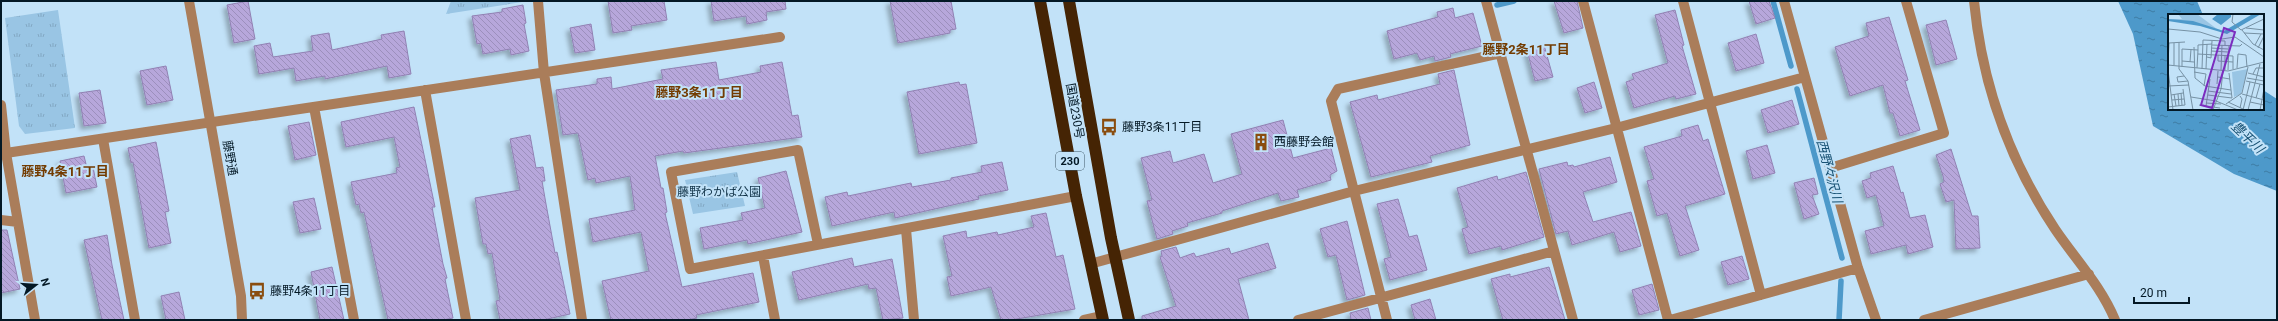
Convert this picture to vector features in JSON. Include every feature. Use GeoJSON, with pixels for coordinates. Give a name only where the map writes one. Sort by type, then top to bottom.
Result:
{"type":"FeatureCollection","features":[{"type":"Feature","properties":{"kind":"highway","name":"国道230号"},"geometry":{"type":"LineString","coordinates":[[1040,1],[1076,196],[1102,318]]}},
{"type":"Feature","properties":{"kind":"highway","name":"国道230号"},"geometry":{"type":"LineString","coordinates":[[1069,1],[1115,258],[1129,320]]}},
{"type":"Feature","properties":{"kind":"street","name":"藤野通"},"geometry":{"type":"LineString","coordinates":[[189,1],[242,296],[242,320]]}},
{"type":"Feature","properties":{"kind":"street"},"geometry":{"type":"LineString","coordinates":[[538,1],[544,73],[582,320]]}},
{"type":"Feature","properties":{"kind":"street"},"geometry":{"type":"LineString","coordinates":[[1486,1],[1573,320]]}},
{"type":"Feature","properties":{"kind":"street"},"geometry":{"type":"LineString","coordinates":[[1583,1],[1669,320],[1858,268]]}},
{"type":"Feature","properties":{"kind":"street"},"geometry":{"type":"LineString","coordinates":[[1684,1],[1761,294]]}},
{"type":"Feature","properties":{"kind":"street"},"geometry":{"type":"LineString","coordinates":[[1784,1],[1858,268],[1876,320]]}},
{"type":"Feature","properties":{"kind":"street"},"geometry":{"type":"LineString","coordinates":[[1830,168],[1944,133],[1906,1]]}},
{"type":"Feature","properties":{"kind":"street"},"geometry":{"type":"LineString","coordinates":[[1974,1],[1977,35],[1989,88],[2007,141],[2032,193],[2056,231],[2102,293],[2116,320]]}},
{"type":"Feature","properties":{"kind":"street"},"geometry":{"type":"LineString","coordinates":[[6,153],[780,37]]}},
{"type":"Feature","properties":{"kind":"street"},"geometry":{"type":"LineString","coordinates":[[1387,320],[1331,101],[1338,89],[1500,53]]}},
{"type":"Feature","properties":{"kind":"street"},"geometry":{"type":"LineString","coordinates":[[1090,264],[1354,191],[1616,128],[1805,77]]}},
{"type":"Feature","properties":{"kind":"street"},"geometry":{"type":"LineString","coordinates":[[425,90],[466,320]]}},
{"type":"Feature","properties":{"kind":"street"},"geometry":{"type":"LineString","coordinates":[[1,105],[6,153],[36,320]]}},
{"type":"Feature","properties":{"kind":"street"},"geometry":{"type":"LineString","coordinates":[[314,107],[354,320]]}},
{"type":"Feature","properties":{"kind":"street"},"geometry":{"type":"LineString","coordinates":[[103,139],[135,320]]}},
{"type":"Feature","properties":{"kind":"street"},"geometry":{"type":"LineString","coordinates":[[818,244],[798,150],[672,172],[690,270],[818,244],[906,229],[1076,196]]}},
{"type":"Feature","properties":{"kind":"street"},"geometry":{"type":"LineString","coordinates":[[1,220],[18,222]]}},
{"type":"Feature","properties":{"kind":"street"},"geometry":{"type":"LineString","coordinates":[[906,229],[914,320]]}},
{"type":"Feature","properties":{"kind":"street"},"geometry":{"type":"LineString","coordinates":[[1298,320],[1554,251]]}},
{"type":"Feature","properties":{"kind":"street"},"geometry":{"type":"LineString","coordinates":[[763,256],[775,320]]}},
{"type":"Feature","properties":{"kind":"street"},"geometry":{"type":"LineString","coordinates":[[1924,320],[2089,274]]}},
{"type":"Feature","properties":{"kind":"street"},"geometry":{"type":"LineString","coordinates":[[1084,320],[1102,318]]}},
{"type":"Feature","properties":{"kind":"green space"},"geometry":{"type":"Polygon","coordinates":[[[451,1],[522,1],[522,2],[446,14],[451,1]]]}},
{"type":"Feature","properties":{"kind":"green space"},"geometry":{"type":"Polygon","coordinates":[[[58,10],[75,128],[25,134],[19,126],[5,18],[58,10]]]}},
{"type":"Feature","properties":{"kind":"green space","name":"藤野わかば公園"},"geometry":{"type":"Polygon","coordinates":[[[737,172],[745,206],[693,214],[685,180],[737,172]]]}},
{"type":"Feature","properties":{"kind":"water","name":"豊平川"},"geometry":{"type":"Polygon","coordinates":[[[2118,1],[2197,1],[2203,14],[2168,14],[2168,110],[2264,110],[2264,91],[2277,99],[2277,191],[2234,174],[2153,126],[2133,34],[2118,1]]]}},
{"type":"Feature","properties":{"kind":"building"},"geometry":{"type":"Polygon","coordinates":[[[248,1],[255,39],[234,43],[227,5],[248,1]]]}},
{"type":"Feature","properties":{"kind":"building"},"geometry":{"type":"Polygon","coordinates":[[[608,1],[664,1],[667,20],[631,26],[632,30],[613,33],[608,1]]]}},
{"type":"Feature","properties":{"kind":"building"},"geometry":{"type":"Polygon","coordinates":[[[711,1],[785,1],[786,9],[766,12],[767,20],[747,24],[746,16],[714,21],[711,1]]]}},
{"type":"Feature","properties":{"kind":"building"},"geometry":{"type":"Polygon","coordinates":[[[890,1],[951,1],[956,29],[950,30],[950,33],[898,43],[890,1]]]}},
{"type":"Feature","properties":{"kind":"building"},"geometry":{"type":"Polygon","coordinates":[[[1554,1],[1577,1],[1583,28],[1564,33],[1554,1]]]}},
{"type":"Feature","properties":{"kind":"building"},"geometry":{"type":"Polygon","coordinates":[[[1749,1],[1769,1],[1775,18],[1756,24],[1749,1]]]}},
{"type":"Feature","properties":{"kind":"building"},"geometry":{"type":"Polygon","coordinates":[[[523,5],[526,23],[524,24],[529,51],[511,55],[510,49],[483,54],[481,43],[477,44],[472,16],[502,12],[502,9],[523,5]]]}},
{"type":"Feature","properties":{"kind":"building"},"geometry":{"type":"Polygon","coordinates":[[[1453,8],[1455,18],[1473,13],[1482,46],[1450,54],[1451,57],[1435,61],[1434,56],[1420,60],[1417,53],[1394,59],[1387,31],[1438,17],[1437,12],[1453,8]]]}},
{"type":"Feature","properties":{"kind":"building"},"geometry":{"type":"Polygon","coordinates":[[[1675,10],[1684,45],[1682,46],[1696,94],[1676,99],[1675,96],[1634,108],[1626,82],[1634,79],[1632,74],[1668,63],[1655,15],[1675,10]]]}},
{"type":"Feature","properties":{"kind":"building"},"geometry":{"type":"Polygon","coordinates":[[[1889,17],[1908,80],[1905,81],[1920,130],[1900,136],[1893,113],[1890,113],[1883,85],[1850,96],[1835,47],[1869,36],[1866,23],[1889,17]]]}},
{"type":"Feature","properties":{"kind":"building"},"geometry":{"type":"Polygon","coordinates":[[[1946,20],[1957,59],[1936,65],[1926,25],[1946,20]]]}},
{"type":"Feature","properties":{"kind":"building"},"geometry":{"type":"Polygon","coordinates":[[[591,24],[595,50],[575,53],[570,28],[591,24]]]}},
{"type":"Feature","properties":{"kind":"building"},"geometry":{"type":"Polygon","coordinates":[[[404,31],[411,74],[389,78],[387,66],[325,79],[325,76],[296,81],[294,68],[259,74],[254,46],[270,43],[273,57],[313,51],[311,36],[329,33],[332,50],[382,39],[381,35],[404,31]]]}},
{"type":"Feature","properties":{"kind":"building"},"geometry":{"type":"Polygon","coordinates":[[[1756,34],[1764,63],[1736,71],[1728,43],[1756,34]]]}},
{"type":"Feature","properties":{"kind":"building"},"geometry":{"type":"Polygon","coordinates":[[[1544,45],[1553,77],[1535,81],[1527,50],[1544,45]]]}},
{"type":"Feature","properties":{"kind":"building"},"geometry":{"type":"Polygon","coordinates":[[[716,62],[719,80],[761,72],[760,66],[782,62],[792,116],[798,115],[802,137],[684,153],[683,151],[655,156],[661,188],[663,188],[667,212],[665,213],[682,287],[753,273],[759,302],[696,315],[697,318],[687,320],[611,320],[602,281],[649,271],[641,232],[593,242],[589,219],[635,210],[630,176],[596,183],[595,178],[588,180],[578,133],[563,135],[556,90],[597,84],[597,79],[611,77],[612,89],[663,79],[661,70],[716,62]]]}},
{"type":"Feature","properties":{"kind":"building"},"geometry":{"type":"Polygon","coordinates":[[[166,66],[173,100],[147,105],[140,71],[166,66]]]}},
{"type":"Feature","properties":{"kind":"building"},"geometry":{"type":"Polygon","coordinates":[[[1454,70],[1470,145],[1430,156],[1432,162],[1371,177],[1350,102],[1377,95],[1378,100],[1440,84],[1438,74],[1454,70]]]}},
{"type":"Feature","properties":{"kind":"building"},"geometry":{"type":"Polygon","coordinates":[[[959,82],[960,85],[966,84],[977,143],[919,154],[907,92],[959,82]]]}},
{"type":"Feature","properties":{"kind":"building"},"geometry":{"type":"Polygon","coordinates":[[[1594,82],[1602,108],[1585,113],[1577,88],[1594,82]]]}},
{"type":"Feature","properties":{"kind":"building"},"geometry":{"type":"Polygon","coordinates":[[[100,90],[106,123],[84,126],[79,93],[100,90]]]}},
{"type":"Feature","properties":{"kind":"building"},"geometry":{"type":"Polygon","coordinates":[[[1792,100],[1799,124],[1768,133],[1761,110],[1792,100]]]}},
{"type":"Feature","properties":{"kind":"building"},"geometry":{"type":"Polygon","coordinates":[[[414,107],[435,207],[432,207],[447,278],[445,279],[453,318],[443,320],[388,320],[364,212],[361,213],[359,204],[356,205],[351,182],[397,173],[396,168],[400,167],[394,137],[346,147],[341,122],[414,107]]]}},
{"type":"Feature","properties":{"kind":"building"},"geometry":{"type":"Polygon","coordinates":[[[1283,120],[1293,158],[1331,148],[1337,171],[1330,175],[1331,180],[1297,190],[1299,197],[1281,201],[1278,193],[1222,211],[1222,213],[1187,223],[1188,226],[1172,231],[1173,234],[1157,239],[1147,201],[1152,200],[1141,158],[1170,151],[1173,163],[1204,154],[1213,183],[1242,174],[1231,134],[1283,120]]]}},
{"type":"Feature","properties":{"kind":"building"},"geometry":{"type":"Polygon","coordinates":[[[309,122],[316,155],[295,160],[288,126],[309,122]]]}},
{"type":"Feature","properties":{"kind":"building"},"geometry":{"type":"Polygon","coordinates":[[[1698,125],[1703,141],[1708,139],[1725,194],[1685,206],[1699,250],[1680,256],[1667,213],[1657,216],[1647,181],[1654,179],[1644,147],[1682,136],[1681,130],[1698,125]]]}},
{"type":"Feature","properties":{"kind":"building"},"geometry":{"type":"Polygon","coordinates":[[[530,135],[536,168],[543,167],[545,181],[542,181],[555,253],[557,252],[570,314],[543,320],[500,320],[496,301],[500,300],[492,253],[488,254],[486,244],[483,244],[475,198],[520,190],[510,139],[530,135]]]}},
{"type":"Feature","properties":{"kind":"building"},"geometry":{"type":"Polygon","coordinates":[[[156,142],[169,211],[165,212],[171,243],[149,248],[133,162],[131,163],[128,148],[156,142]]]}},
{"type":"Feature","properties":{"kind":"building"},"geometry":{"type":"Polygon","coordinates":[[[1767,145],[1775,173],[1753,179],[1746,151],[1767,145]]]}},
{"type":"Feature","properties":{"kind":"building"},"geometry":{"type":"Polygon","coordinates":[[[1951,149],[1972,216],[1978,216],[1980,248],[1956,249],[1954,200],[1946,202],[1940,184],[1944,182],[1943,176],[1936,155],[1951,149]]]}},
{"type":"Feature","properties":{"kind":"building"},"geometry":{"type":"Polygon","coordinates":[[[84,156],[87,168],[93,167],[97,187],[66,193],[60,161],[84,156]]]}},
{"type":"Feature","properties":{"kind":"building"},"geometry":{"type":"Polygon","coordinates":[[[1610,157],[1617,182],[1583,192],[1593,222],[1631,212],[1641,246],[1620,252],[1614,232],[1572,245],[1568,231],[1556,234],[1539,169],[1567,162],[1568,166],[1573,165],[1574,167],[1610,157]]]}},
{"type":"Feature","properties":{"kind":"building"},"geometry":{"type":"Polygon","coordinates":[[[1002,162],[1008,190],[978,196],[979,199],[895,218],[894,212],[832,226],[825,197],[847,192],[848,196],[911,183],[912,187],[951,180],[951,178],[982,172],[981,166],[1002,162]]]}},
{"type":"Feature","properties":{"kind":"building"},"geometry":{"type":"Polygon","coordinates":[[[1893,166],[1901,193],[1903,192],[1910,218],[1925,215],[1933,247],[1908,254],[1906,245],[1871,254],[1865,231],[1884,226],[1876,195],[1867,198],[1862,181],[1871,178],[1870,173],[1893,166]]]}},
{"type":"Feature","properties":{"kind":"building"},"geometry":{"type":"Polygon","coordinates":[[[786,171],[802,232],[748,244],[747,240],[704,249],[700,228],[743,220],[741,213],[765,208],[758,178],[786,171]]]}},
{"type":"Feature","properties":{"kind":"building"},"geometry":{"type":"Polygon","coordinates":[[[1526,172],[1544,237],[1502,250],[1501,246],[1469,254],[1462,229],[1468,227],[1457,188],[1497,176],[1498,180],[1526,172]]]}},
{"type":"Feature","properties":{"kind":"building"},"geometry":{"type":"Polygon","coordinates":[[[1814,178],[1818,194],[1812,195],[1819,214],[1804,219],[1794,183],[1814,178]]]}},
{"type":"Feature","properties":{"kind":"building"},"geometry":{"type":"Polygon","coordinates":[[[314,198],[321,229],[300,233],[293,202],[314,198]]]}},
{"type":"Feature","properties":{"kind":"building"},"geometry":{"type":"Polygon","coordinates":[[[1398,199],[1409,237],[1417,235],[1427,270],[1390,280],[1384,259],[1391,257],[1377,204],[1398,199]]]}},
{"type":"Feature","properties":{"kind":"building"},"geometry":{"type":"Polygon","coordinates":[[[1046,213],[1056,257],[1063,255],[1075,309],[1011,320],[1001,320],[991,287],[951,296],[947,277],[952,276],[943,236],[966,231],[967,238],[997,232],[998,235],[1034,227],[1031,216],[1046,213]]]}},
{"type":"Feature","properties":{"kind":"building"},"geometry":{"type":"Polygon","coordinates":[[[1347,221],[1365,295],[1347,300],[1336,255],[1328,257],[1320,229],[1347,221]]]}},
{"type":"Feature","properties":{"kind":"building"},"geometry":{"type":"Polygon","coordinates":[[[1,230],[7,230],[20,289],[1,293],[1,230]]]}},
{"type":"Feature","properties":{"kind":"building"},"geometry":{"type":"Polygon","coordinates":[[[107,235],[124,320],[102,320],[84,240],[107,235]]]}},
{"type":"Feature","properties":{"kind":"building"},"geometry":{"type":"Polygon","coordinates":[[[1268,243],[1276,268],[1238,279],[1249,320],[1142,320],[1142,316],[1176,306],[1160,257],[1162,256],[1161,251],[1176,247],[1180,258],[1194,253],[1196,257],[1229,248],[1231,254],[1268,243]]]}},
{"type":"Feature","properties":{"kind":"building"},"geometry":{"type":"Polygon","coordinates":[[[1742,256],[1749,279],[1728,285],[1721,262],[1742,256]]]}},
{"type":"Feature","properties":{"kind":"building"},"geometry":{"type":"Polygon","coordinates":[[[852,258],[854,267],[892,259],[903,318],[883,320],[876,288],[869,289],[868,284],[799,300],[792,272],[852,258]]]}},
{"type":"Feature","properties":{"kind":"building"},"geometry":{"type":"Polygon","coordinates":[[[332,267],[344,320],[320,320],[311,272],[332,267]]]}},
{"type":"Feature","properties":{"kind":"building"},"geometry":{"type":"Polygon","coordinates":[[[1549,267],[1565,320],[1503,320],[1491,279],[1510,274],[1510,277],[1549,267]]]}},
{"type":"Feature","properties":{"kind":"building"},"geometry":{"type":"Polygon","coordinates":[[[1652,284],[1659,310],[1639,315],[1632,290],[1652,284]]]}},
{"type":"Feature","properties":{"kind":"building"},"geometry":{"type":"Polygon","coordinates":[[[179,292],[185,320],[166,320],[161,296],[179,292]]]}},
{"type":"Feature","properties":{"kind":"building"},"geometry":{"type":"Polygon","coordinates":[[[1430,299],[1436,320],[1415,320],[1411,305],[1430,299]]]}},
{"type":"Feature","properties":{"kind":"building"},"geometry":{"type":"Polygon","coordinates":[[[1368,308],[1371,320],[1351,320],[1350,313],[1368,308]]]}},
{"type":"Feature","properties":{"kind":"waterway","name":"西野々沢川"},"geometry":{"type":"LineString","coordinates":[[1497,5],[1514,1]]}},
{"type":"Feature","properties":{"kind":"waterway","name":"西野々沢川"},"geometry":{"type":"LineString","coordinates":[[1773,1],[1791,66]]}},
{"type":"Feature","properties":{"kind":"waterway","name":"西野々沢川"},"geometry":{"type":"LineString","coordinates":[[1797,89],[1842,258]]}},
{"type":"Feature","properties":{"kind":"waterway","name":"西野々沢川"},"geometry":{"type":"LineString","coordinates":[[1839,320],[1841,281]]}},
{"type":"Feature","properties":{"kind":"place","name":"藤野3条11丁目"},"geometry":{"type":"Point","coordinates":[1109,127]}},
{"type":"Feature","properties":{"kind":"place","name":"西藤野会館"},"geometry":{"type":"Point","coordinates":[1261,142]}},
{"type":"Feature","properties":{"kind":"place","name":"藤野4条11丁目"},"geometry":{"type":"Point","coordinates":[257,291]}},
{"type":"Feature","properties":{"kind":"district","name":"藤野2条11丁目"},"geometry":{"type":"Point","coordinates":[1526,49]}},
{"type":"Feature","properties":{"kind":"district","name":"藤野3条11丁目"},"geometry":{"type":"Point","coordinates":[699,92]}},
{"type":"Feature","properties":{"kind":"district","name":"藤野4条11丁目"},"geometry":{"type":"Point","coordinates":[65,171]}}]}
